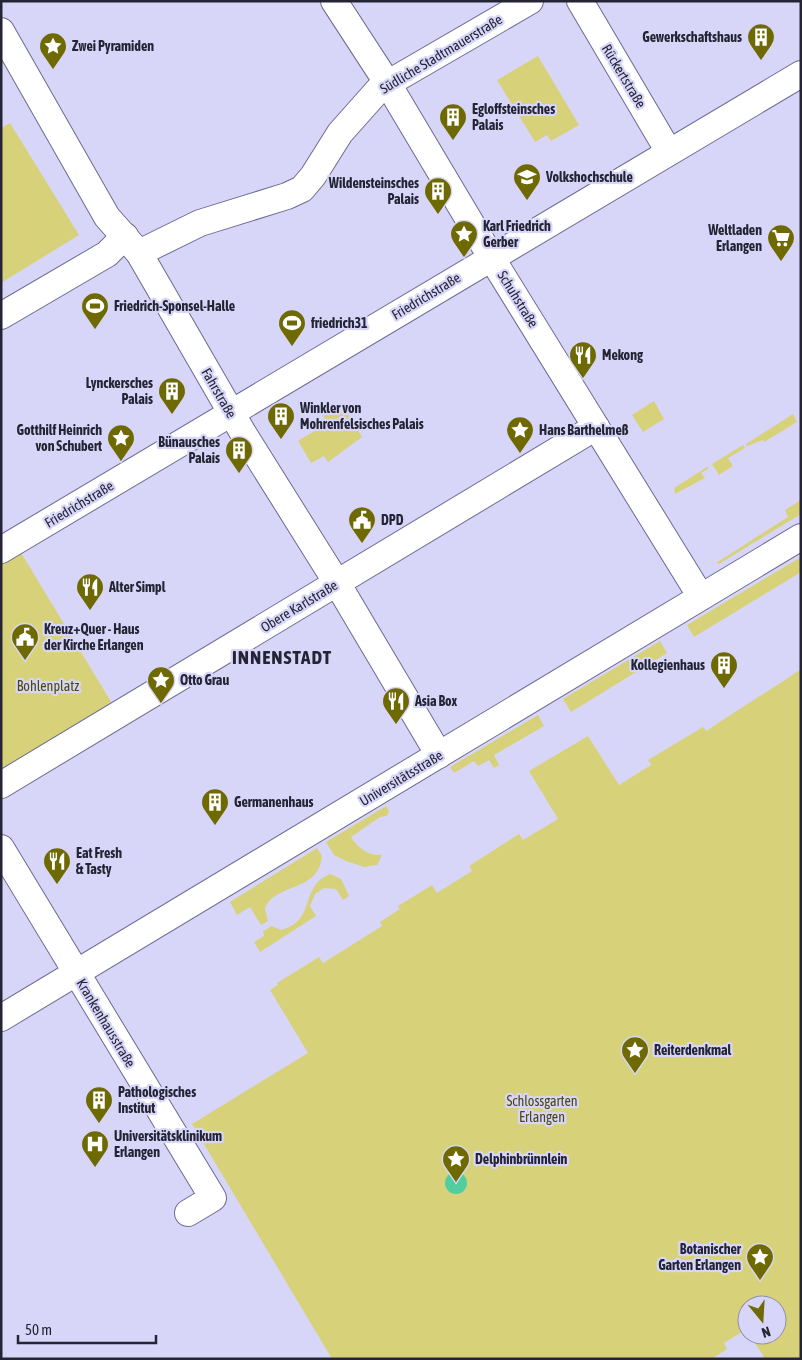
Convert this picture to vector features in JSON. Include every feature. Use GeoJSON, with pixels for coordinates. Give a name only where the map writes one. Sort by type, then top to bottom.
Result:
{"type":"FeatureCollection","features":[{"type":"Feature","properties":{"kind":"street","name":"Schuhstraße"},"geometry":{"type":"LineString","coordinates":[[334,1],[388,84],[491,257],[701,598]]}},
{"type":"Feature","properties":{"kind":"street","name":"Südliche Stadtmauerstraße"},"geometry":{"type":"LineString","coordinates":[[1,316],[107,254],[132,244],[287,196],[302,189],[313,176],[340,133],[380,88],[530,1]]}},
{"type":"Feature","properties":{"kind":"street","name":"Rückertstraße"},"geometry":{"type":"LineString","coordinates":[[580,1],[669,152]]}},
{"type":"Feature","properties":{"kind":"street","name":"Fahrstraße"},"geometry":{"type":"LineString","coordinates":[[1,31],[108,216],[132,244],[231,413],[337,583],[438,755]]}},
{"type":"Feature","properties":{"kind":"street","name":"Friedrichstraße"},"geometry":{"type":"LineString","coordinates":[[1,550],[801,74]]}},
{"type":"Feature","properties":{"kind":"street","name":"Obere Karlstraße"},"geometry":{"type":"LineString","coordinates":[[1,785],[596,427]]}},
{"type":"Feature","properties":{"kind":"street","name":"Universitätsstraße"},"geometry":{"type":"LineString","coordinates":[[1,1018],[801,537]]}},
{"type":"Feature","properties":{"kind":"street","name":"Krankenhausstraße"},"geometry":{"type":"LineString","coordinates":[[1,848],[213,1198],[188,1213]]}},
{"type":"Feature","properties":{"kind":"green space"},"geometry":{"type":"Polygon","coordinates":[[[538,56],[579,125],[551,141],[547,135],[535,142],[497,80],[538,56]]]}},
{"type":"Feature","properties":{"kind":"green space"},"geometry":{"type":"Polygon","coordinates":[[[10,123],[79,235],[1,283],[1,128],[10,123]]]}},
{"type":"Feature","properties":{"kind":"green space"},"geometry":{"type":"Polygon","coordinates":[[[654,401],[664,419],[643,432],[632,415],[654,401]]]}},
{"type":"Feature","properties":{"kind":"green space"},"geometry":{"type":"Polygon","coordinates":[[[342,405],[362,437],[328,462],[324,456],[311,463],[298,441],[327,423],[323,416],[342,405]]]}},
{"type":"Feature","properties":{"kind":"green space"},"geometry":{"type":"Polygon","coordinates":[[[793,414],[797,422],[764,442],[763,440],[747,446],[746,444],[793,414]]]}},
{"type":"Feature","properties":{"kind":"green space"},"geometry":{"type":"Polygon","coordinates":[[[743,445],[745,448],[728,458],[733,466],[719,475],[712,464],[743,445]]]}},
{"type":"Feature","properties":{"kind":"green space"},"geometry":{"type":"Polygon","coordinates":[[[707,467],[709,468],[701,473],[705,478],[675,494],[674,488],[707,467]]]}},
{"type":"Feature","properties":{"kind":"green space"},"geometry":{"type":"Polygon","coordinates":[[[801,500],[801,514],[719,564],[716,563],[788,517],[785,510],[801,500]]]}},
{"type":"Feature","properties":{"kind":"green space","name":"Bohlenplatz"},"geometry":{"type":"Polygon","coordinates":[[[20,551],[113,705],[1,772],[1,562],[20,551]]]}},
{"type":"Feature","properties":{"kind":"green space"},"geometry":{"type":"Polygon","coordinates":[[[801,557],[801,572],[694,637],[687,625],[801,557]]]}},
{"type":"Feature","properties":{"kind":"green space"},"geometry":{"type":"Polygon","coordinates":[[[660,641],[667,653],[571,712],[563,699],[660,641]]]}},
{"type":"Feature","properties":{"kind":"green space","name":"Schlossgarten Erlangen"},"geometry":{"type":"Polygon","coordinates":[[[800,670],[801,1359],[763,1359],[763,1355],[756,1345],[787,1345],[787,1295],[737,1295],[737,1335],[724,1343],[727,1349],[712,1359],[332,1359],[192,1124],[308,1053],[270,990],[278,985],[277,983],[319,957],[323,963],[382,926],[380,922],[400,909],[398,906],[432,885],[437,893],[472,871],[469,866],[519,834],[523,840],[558,819],[529,771],[588,736],[619,785],[651,765],[648,760],[703,727],[706,731],[800,670]]]}},
{"type":"Feature","properties":{"kind":"green space"},"geometry":{"type":"Polygon","coordinates":[[[538,715],[544,726],[494,755],[499,765],[494,768],[489,760],[478,766],[474,761],[454,773],[450,767],[538,715]]]}},
{"type":"Feature","properties":{"kind":"green space"},"geometry":{"type":"Polygon","coordinates":[[[386,806],[389,811],[387,816],[380,817],[351,837],[364,850],[372,854],[382,855],[377,865],[364,867],[334,855],[326,842],[386,806]]]}},
{"type":"Feature","properties":{"kind":"green space"},"geometry":{"type":"Polygon","coordinates":[[[317,848],[322,856],[319,868],[305,882],[277,895],[270,901],[265,909],[268,921],[261,925],[250,907],[237,915],[230,902],[317,848]]]}},
{"type":"Feature","properties":{"kind":"green space"},"geometry":{"type":"Polygon","coordinates":[[[330,874],[341,879],[349,896],[343,900],[336,889],[324,888],[315,894],[310,906],[316,916],[260,952],[254,942],[264,936],[263,931],[272,926],[281,930],[292,926],[304,911],[314,887],[320,879],[330,874]]]}},
{"type":"Feature","properties":{"kind":"shaded area"},"geometry":{"type":"Polygon","coordinates":[[[456,1172],[466,1179],[467,1183],[460,1193],[456,1194],[446,1187],[445,1183],[452,1173],[456,1172]]]}},
{"type":"Feature","properties":{"kind":"place","name":"Gewerkschaftshaus"},"geometry":{"type":"Point","coordinates":[761,61]}},
{"type":"Feature","properties":{"kind":"place","name":"Zwei Pyramiden"},"geometry":{"type":"Point","coordinates":[53,70]}},
{"type":"Feature","properties":{"kind":"place","name":"Egloffsteinsches Palais"},"geometry":{"type":"Point","coordinates":[453,141]}},
{"type":"Feature","properties":{"kind":"place","name":"Volkshochschule"},"geometry":{"type":"Point","coordinates":[527,201]}},
{"type":"Feature","properties":{"kind":"place","name":"Wildensteinsches Palais"},"geometry":{"type":"Point","coordinates":[438,215]}},
{"type":"Feature","properties":{"kind":"place","name":"Karl Friedrich Gerber"},"geometry":{"type":"Point","coordinates":[464,258]}},
{"type":"Feature","properties":{"kind":"place","name":"Weltladen Erlangen"},"geometry":{"type":"Point","coordinates":[781,262]}},
{"type":"Feature","properties":{"kind":"place","name":"Friedrich-Sponsel-Halle"},"geometry":{"type":"Point","coordinates":[95,330]}},
{"type":"Feature","properties":{"kind":"place","name":"friedrich31"},"geometry":{"type":"Point","coordinates":[292,347]}},
{"type":"Feature","properties":{"kind":"place","name":"Mekong"},"geometry":{"type":"Point","coordinates":[583,379]}},
{"type":"Feature","properties":{"kind":"place","name":"Lynckersches Palais"},"geometry":{"type":"Point","coordinates":[172,415]}},
{"type":"Feature","properties":{"kind":"place","name":"Winkler von Mohrenfelsisches Palais"},"geometry":{"type":"Point","coordinates":[281,440]}},
{"type":"Feature","properties":{"kind":"place","name":"Hans Barthelmeß"},"geometry":{"type":"Point","coordinates":[520,454]}},
{"type":"Feature","properties":{"kind":"place","name":"Gotthilf Heinrich von Schubert"},"geometry":{"type":"Point","coordinates":[121,462]}},
{"type":"Feature","properties":{"kind":"place","name":"Bünausches Palais"},"geometry":{"type":"Point","coordinates":[239,474]}},
{"type":"Feature","properties":{"kind":"place","name":"DPD"},"geometry":{"type":"Point","coordinates":[362,544]}},
{"type":"Feature","properties":{"kind":"place","name":"Alter Simpl"},"geometry":{"type":"Point","coordinates":[90,611]}},
{"type":"Feature","properties":{"kind":"place","name":"Kreuz+Quer - Haus der Kirche Erlangen"},"geometry":{"type":"Point","coordinates":[25,661]}},
{"type":"Feature","properties":{"kind":"place","name":"Kollegienhaus"},"geometry":{"type":"Point","coordinates":[724,689]}},
{"type":"Feature","properties":{"kind":"place","name":"Otto Grau"},"geometry":{"type":"Point","coordinates":[161,704]}},
{"type":"Feature","properties":{"kind":"place","name":"Asia Box"},"geometry":{"type":"Point","coordinates":[396,725]}},
{"type":"Feature","properties":{"kind":"place","name":"Germanenhaus"},"geometry":{"type":"Point","coordinates":[215,826]}},
{"type":"Feature","properties":{"kind":"place","name":"Eat Fresh & Tasty"},"geometry":{"type":"Point","coordinates":[57,885]}},
{"type":"Feature","properties":{"kind":"place","name":"Reiterdenkmal"},"geometry":{"type":"Point","coordinates":[635,1074]}},
{"type":"Feature","properties":{"kind":"place","name":"Pathologisches Institut"},"geometry":{"type":"Point","coordinates":[99,1124]}},
{"type":"Feature","properties":{"kind":"place","name":"Universitätsklinikum Erlangen"},"geometry":{"type":"Point","coordinates":[95,1168]}},
{"type":"Feature","properties":{"kind":"place","name":"Delphinbrünnlein"},"geometry":{"type":"Point","coordinates":[456,1183]}},
{"type":"Feature","properties":{"kind":"place","name":"Botanischer Garten Erlangen"},"geometry":{"type":"Point","coordinates":[760,1281]}},
{"type":"Feature","properties":{"kind":"district","name":"INNENSTADT"},"geometry":{"type":"Point","coordinates":[282,657]}}]}
